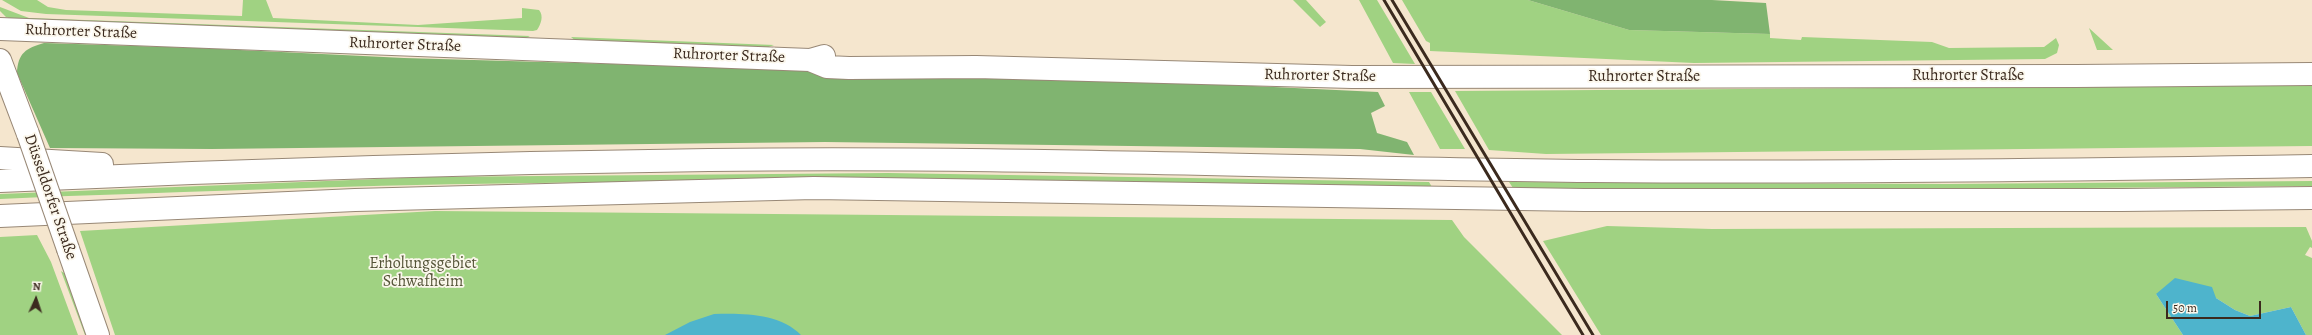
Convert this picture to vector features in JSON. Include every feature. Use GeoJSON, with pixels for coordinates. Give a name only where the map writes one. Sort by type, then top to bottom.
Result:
{"type":"FeatureCollection","features":[{"type":"Feature","properties":{"kind":"main road","name":"Ruhrorter Straße"},"geometry":{"type":"LineString","coordinates":[[0,29],[810,60],[827,67],[849,68],[976,67],[1352,77],[2076,76],[2312,74]]}},
{"type":"Feature","properties":{"kind":"main road","name":"Düsseldorfer Straße"},"geometry":{"type":"LineString","coordinates":[[0,60],[28,134],[98,335]]}},
{"type":"Feature","properties":{"kind":"main road"},"geometry":{"type":"LineString","coordinates":[[0,158],[221,172]]}},
{"type":"Feature","properties":{"kind":"main road"},"geometry":{"type":"LineString","coordinates":[[0,181],[221,172],[710,160],[1043,160],[1595,171],[2065,170],[2312,166]]}},
{"type":"Feature","properties":{"kind":"main road"},"geometry":{"type":"LineString","coordinates":[[0,216],[355,200],[814,188],[1592,200],[2098,200],[2312,198]]}},
{"type":"Feature","properties":{"kind":"green space"},"geometry":{"type":"Polygon","coordinates":[[[2,0],[37,0],[48,7],[66,10],[242,16],[243,0],[266,0],[273,18],[418,25],[522,18],[522,8],[539,10],[542,17],[541,23],[537,30],[533,31],[46,14],[21,11],[2,0]]]}},
{"type":"Feature","properties":{"kind":"green space"},"geometry":{"type":"Polygon","coordinates":[[[1293,0],[1306,0],[1326,22],[1320,27],[1293,0]]]}},
{"type":"Feature","properties":{"kind":"green space"},"geometry":{"type":"Polygon","coordinates":[[[1359,0],[1377,0],[1415,64],[1393,63],[1359,0]]]}},
{"type":"Feature","properties":{"kind":"green space"},"geometry":{"type":"Polygon","coordinates":[[[1402,0],[1528,0],[1629,30],[1770,34],[1770,38],[1801,40],[1802,37],[1932,42],[1949,48],[2044,47],[2056,38],[2059,45],[2057,53],[2045,59],[1694,63],[1430,51],[1430,43],[1426,41],[1402,0]]]}},
{"type":"Feature","properties":{"kind":"green space"},"geometry":{"type":"Polygon","coordinates":[[[1528,0],[1712,0],[1766,3],[1770,34],[1629,30],[1528,0]]]}},
{"type":"Feature","properties":{"kind":"green space"},"geometry":{"type":"Polygon","coordinates":[[[0,7],[29,18],[530,36],[524,39],[18,21],[6,17],[0,11],[0,7]]]}},
{"type":"Feature","properties":{"kind":"green space"},"geometry":{"type":"Polygon","coordinates":[[[2089,28],[2113,50],[2097,50],[2089,28]]]}},
{"type":"Feature","properties":{"kind":"green space"},"geometry":{"type":"Polygon","coordinates":[[[571,37],[774,45],[763,49],[577,42],[571,37]]]}},
{"type":"Feature","properties":{"kind":"green space"},"geometry":{"type":"Polygon","coordinates":[[[44,43],[199,48],[404,58],[1065,77],[1378,92],[1385,106],[1371,113],[1377,133],[1407,142],[1414,155],[1360,149],[825,142],[212,149],[50,148],[17,73],[19,61],[24,52],[32,47],[44,43]]]}},
{"type":"Feature","properties":{"kind":"green space"},"geometry":{"type":"Polygon","coordinates":[[[2312,85],[2312,146],[1546,154],[1489,150],[1455,91],[2312,85]]]}},
{"type":"Feature","properties":{"kind":"green space"},"geometry":{"type":"Polygon","coordinates":[[[1409,92],[1431,92],[1465,149],[1440,149],[1409,92]]]}},
{"type":"Feature","properties":{"kind":"green space"},"geometry":{"type":"Polygon","coordinates":[[[888,173],[1429,182],[1432,187],[838,181],[541,183],[122,194],[0,199],[0,194],[427,177],[888,173]]]}},
{"type":"Feature","properties":{"kind":"green space"},"geometry":{"type":"Polygon","coordinates":[[[2312,181],[2312,186],[1851,190],[1513,188],[1509,182],[1947,184],[2312,181]]]}},
{"type":"Feature","properties":{"kind":"green space","name":"Erholungsgebiet Schwafheim"},"geometry":{"type":"Polygon","coordinates":[[[435,211],[1452,220],[1464,237],[1562,335],[115,335],[80,231],[435,211]]]}},
{"type":"Feature","properties":{"kind":"green space"},"geometry":{"type":"Polygon","coordinates":[[[1607,226],[1712,229],[2306,227],[2312,241],[2312,248],[2310,247],[2305,255],[2312,258],[2312,335],[2306,335],[2291,307],[2250,316],[2235,310],[2216,298],[2156,294],[2183,335],[1601,335],[1543,241],[1607,226]]]}},
{"type":"Feature","properties":{"kind":"green space"},"geometry":{"type":"Polygon","coordinates":[[[37,235],[51,262],[78,335],[0,335],[0,237],[37,235]]]}},
{"type":"Feature","properties":{"kind":"green space"},"geometry":{"type":"Polygon","coordinates":[[[61,271],[67,275],[89,335],[85,335],[61,271]]]}},
{"type":"Feature","properties":{"kind":"water"},"geometry":{"type":"Polygon","coordinates":[[[2175,278],[2212,287],[2216,298],[2235,310],[2250,316],[2291,307],[2306,335],[2183,335],[2156,294],[2175,278]]]}},
{"type":"Feature","properties":{"kind":"water"},"geometry":{"type":"Polygon","coordinates":[[[714,314],[748,314],[771,318],[782,322],[801,335],[665,335],[690,322],[714,314]]]}},
{"type":"Feature","properties":{"kind":"railway"},"geometry":{"type":"LineString","coordinates":[[1384,0],[1583,335]]}},
{"type":"Feature","properties":{"kind":"railway"},"geometry":{"type":"LineString","coordinates":[[1392,0],[1593,335]]}}]}
